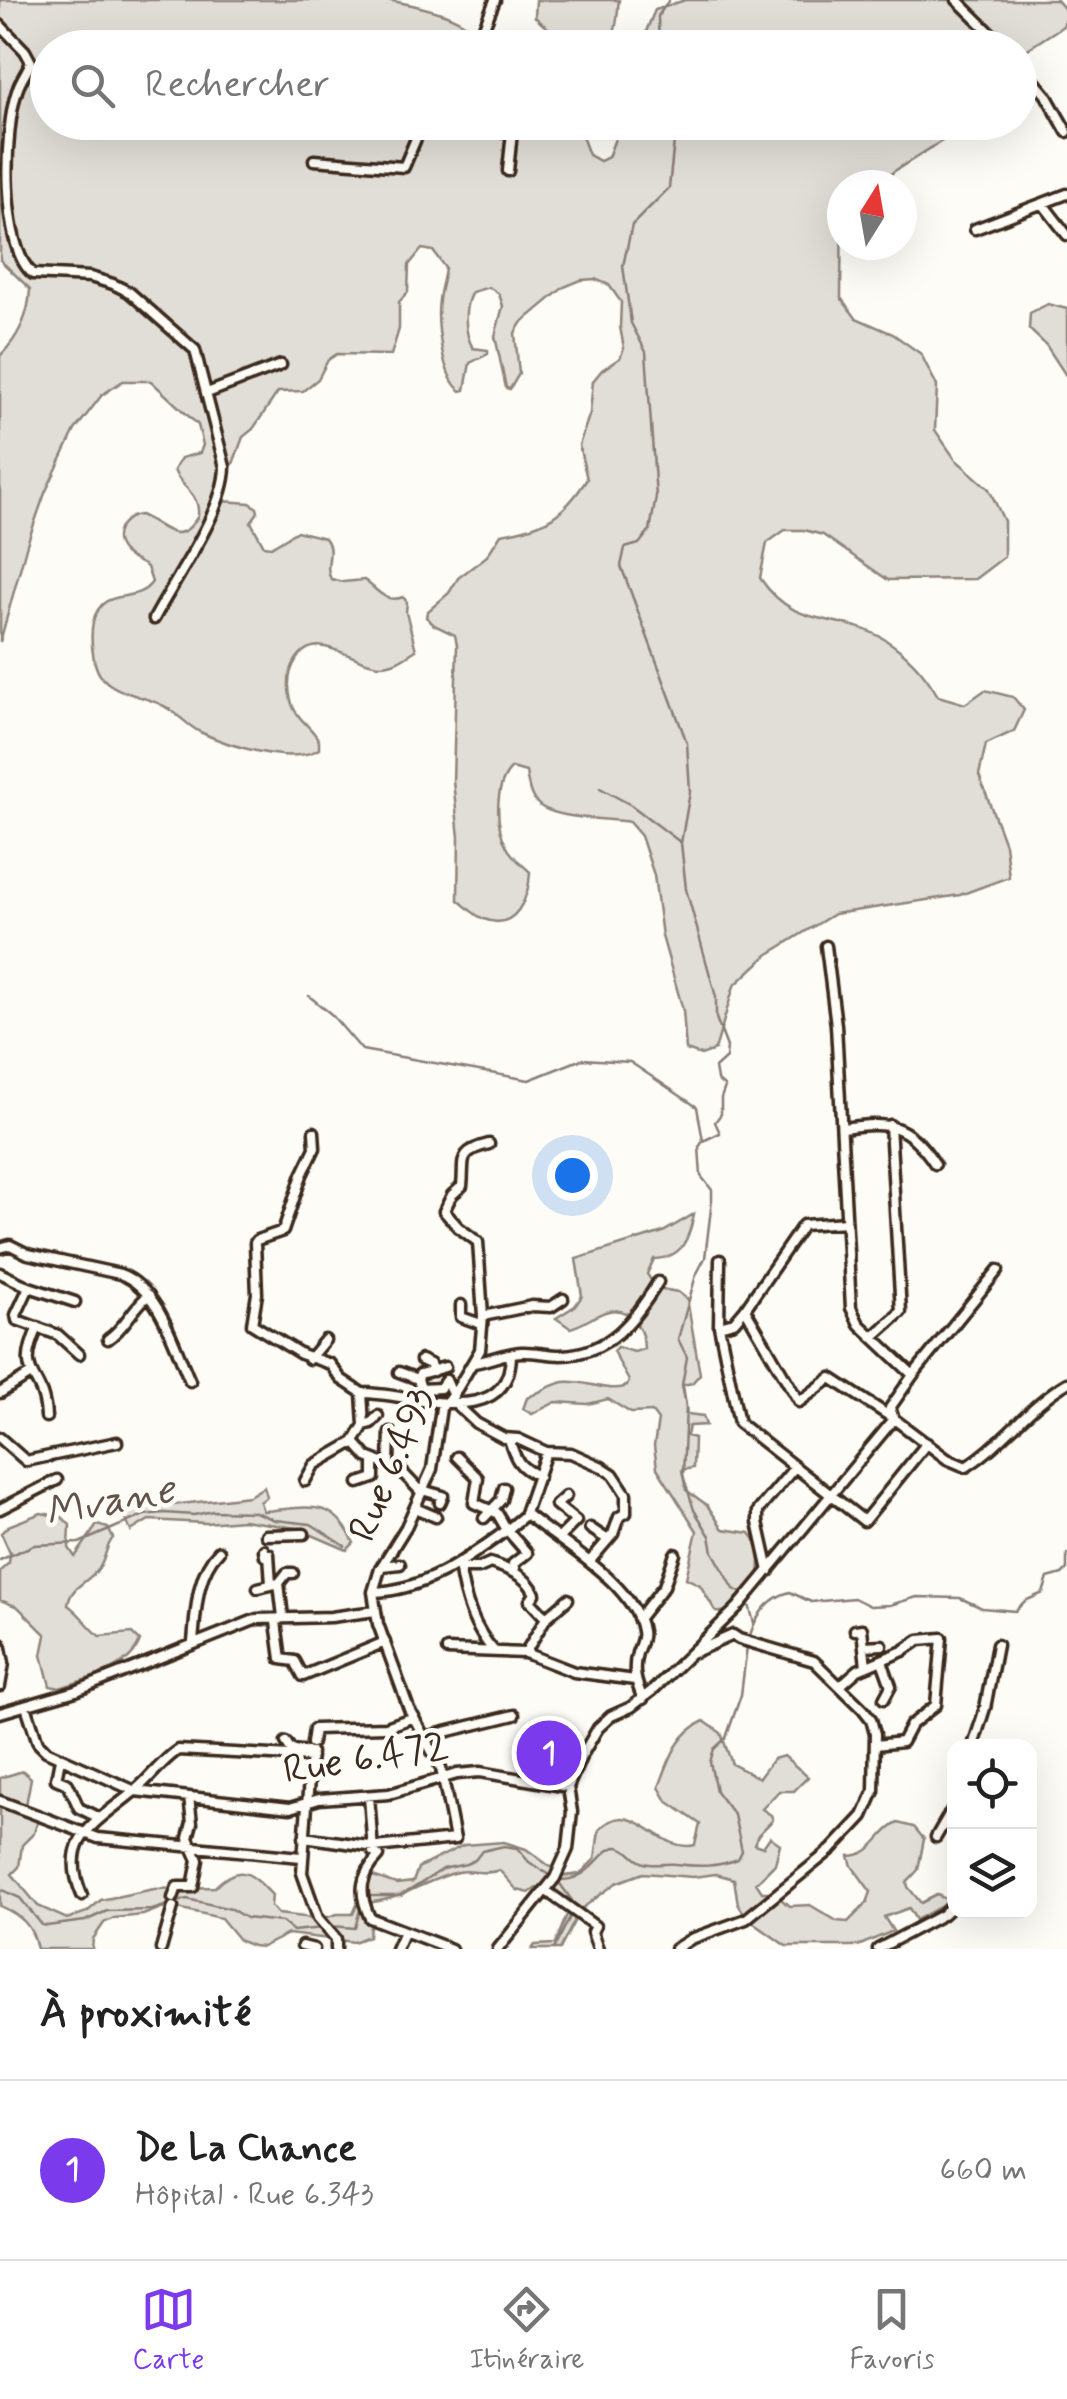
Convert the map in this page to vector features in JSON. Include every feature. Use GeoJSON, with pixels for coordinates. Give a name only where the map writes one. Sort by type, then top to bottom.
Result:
{"type":"FeatureCollection","features":[{"type":"Feature","properties":{"kind":"street"},"geometry":{"type":"LineString","coordinates":[[482,30],[495,0]]}},
{"type":"Feature","properties":{"kind":"street"},"geometry":{"type":"LineString","coordinates":[[957,0],[988,30]]}},
{"type":"Feature","properties":{"kind":"street"},"geometry":{"type":"LineString","coordinates":[[0,25],[30,60]]}},
{"type":"Feature","properties":{"kind":"street"},"geometry":{"type":"LineString","coordinates":[[30,64],[16,92],[11,116],[7,179],[17,247],[27,269],[33,274],[90,277],[129,292],[195,350],[226,467],[212,517],[154,619]]}},
{"type":"Feature","properties":{"kind":"street"},"geometry":{"type":"LineString","coordinates":[[1037,84],[1067,132]]}},
{"type":"Feature","properties":{"kind":"street"},"geometry":{"type":"LineString","coordinates":[[314,160],[404,167],[416,140]]}},
{"type":"Feature","properties":{"kind":"street"},"geometry":{"type":"LineString","coordinates":[[508,171],[511,140]]}},
{"type":"Feature","properties":{"kind":"street"},"geometry":{"type":"LineString","coordinates":[[975,229],[1067,194]]}},
{"type":"Feature","properties":{"kind":"street"},"geometry":{"type":"LineString","coordinates":[[1043,204],[1067,235]]}},
{"type":"Feature","properties":{"kind":"street"},"geometry":{"type":"LineString","coordinates":[[207,394],[281,364]]}},
{"type":"Feature","properties":{"kind":"street"},"geometry":{"type":"LineString","coordinates":[[826,946],[836,1024],[851,1308],[858,1324],[912,1375]]}},
{"type":"Feature","properties":{"kind":"street"},"geometry":{"type":"LineString","coordinates":[[843,1128],[890,1124],[922,1144],[934,1164]]}},
{"type":"Feature","properties":{"kind":"street"},"geometry":{"type":"LineString","coordinates":[[872,1337],[901,1312],[890,1124]]}},
{"type":"Feature","properties":{"kind":"street"},"geometry":{"type":"LineString","coordinates":[[314,1132],[315,1148],[283,1231],[255,1244],[257,1294],[252,1324],[309,1359],[330,1364],[362,1393],[458,1406],[483,1399],[500,1388],[508,1376],[510,1354]]}},
{"type":"Feature","properties":{"kind":"street"},"geometry":{"type":"LineString","coordinates":[[456,1146],[465,1154],[488,1144]]}},
{"type":"Feature","properties":{"kind":"street","name":"Rue 6.493"},"geometry":{"type":"LineString","coordinates":[[376,1847],[455,1840],[444,1778],[414,1718],[385,1642],[373,1592],[382,1566],[415,1508],[438,1450],[440,1413],[480,1350],[478,1242],[458,1228],[444,1211],[462,1186],[461,1162],[465,1154]]}},
{"type":"Feature","properties":{"kind":"street"},"geometry":{"type":"LineString","coordinates":[[720,1326],[734,1322],[745,1309],[803,1224],[846,1222]]}},
{"type":"Feature","properties":{"kind":"street"},"geometry":{"type":"LineString","coordinates":[[0,1248],[10,1244],[28,1254],[133,1280],[149,1295],[190,1381]]}},
{"type":"Feature","properties":{"kind":"street"},"geometry":{"type":"LineString","coordinates":[[720,1260],[720,1326],[739,1422],[866,1520],[926,1442]]}},
{"type":"Feature","properties":{"kind":"street"},"geometry":{"type":"LineString","coordinates":[[894,1419],[890,1408],[912,1375],[998,1270]]}},
{"type":"Feature","properties":{"kind":"street"},"geometry":{"type":"LineString","coordinates":[[0,1273],[74,1302]]}},
{"type":"Feature","properties":{"kind":"street"},"geometry":{"type":"LineString","coordinates":[[474,1362],[510,1354],[562,1355],[600,1347],[626,1326],[658,1282]]}},
{"type":"Feature","properties":{"kind":"street"},"geometry":{"type":"LineString","coordinates":[[29,1287],[16,1318],[64,1339],[79,1354]]}},
{"type":"Feature","properties":{"kind":"street"},"geometry":{"type":"LineString","coordinates":[[108,1339],[119,1332],[136,1306],[149,1295]]}},
{"type":"Feature","properties":{"kind":"street"},"geometry":{"type":"LineString","coordinates":[[461,1304],[462,1318],[482,1320],[532,1306],[551,1308],[562,1299]]}},
{"type":"Feature","properties":{"kind":"street"},"geometry":{"type":"LineString","coordinates":[[745,1309],[799,1402],[831,1378],[956,1464],[966,1466],[990,1449],[1045,1396],[1067,1383]]}},
{"type":"Feature","properties":{"kind":"street"},"geometry":{"type":"LineString","coordinates":[[38,1327],[26,1355],[31,1374],[44,1394],[46,1417]]}},
{"type":"Feature","properties":{"kind":"street"},"geometry":{"type":"LineString","coordinates":[[309,1359],[325,1340]]}},
{"type":"Feature","properties":{"kind":"street"},"geometry":{"type":"LineString","coordinates":[[421,1360],[430,1364],[433,1371]]}},
{"type":"Feature","properties":{"kind":"street"},"geometry":{"type":"LineString","coordinates":[[445,1367],[420,1374],[419,1388],[440,1388],[446,1380],[453,1396]]}},
{"type":"Feature","properties":{"kind":"street"},"geometry":{"type":"LineString","coordinates":[[399,1372],[418,1379]]}},
{"type":"Feature","properties":{"kind":"street"},"geometry":{"type":"LineString","coordinates":[[0,1393],[31,1374]]}},
{"type":"Feature","properties":{"kind":"street"},"geometry":{"type":"LineString","coordinates":[[305,1480],[314,1465],[354,1442],[364,1425],[362,1393]]}},
{"type":"Feature","properties":{"kind":"street"},"geometry":{"type":"LineString","coordinates":[[458,1406],[476,1423],[509,1439],[546,1452],[571,1452],[613,1474],[626,1494],[626,1513],[619,1517],[615,1531],[590,1561]]}},
{"type":"Feature","properties":{"kind":"street"},"geometry":{"type":"LineString","coordinates":[[364,1425],[378,1416]]}},
{"type":"Feature","properties":{"kind":"street"},"geometry":{"type":"LineString","coordinates":[[498,1949],[554,1878],[571,1838],[568,1787],[580,1756],[598,1728],[642,1698],[770,1571],[894,1419]]}},
{"type":"Feature","properties":{"kind":"street"},"geometry":{"type":"LineString","coordinates":[[389,1463],[390,1432]]}},
{"type":"Feature","properties":{"kind":"street"},"geometry":{"type":"LineString","coordinates":[[509,1439],[522,1474],[539,1476]]}},
{"type":"Feature","properties":{"kind":"street"},"geometry":{"type":"LineString","coordinates":[[1,1440],[26,1461],[117,1442]]}},
{"type":"Feature","properties":{"kind":"street"},"geometry":{"type":"LineString","coordinates":[[354,1442],[406,1474],[422,1491],[443,1496],[440,1502]]}},
{"type":"Feature","properties":{"kind":"street"},"geometry":{"type":"LineString","coordinates":[[571,1452],[580,1445]]}},
{"type":"Feature","properties":{"kind":"street"},"geometry":{"type":"LineString","coordinates":[[373,1592],[408,1588],[459,1564],[507,1530],[525,1513],[546,1452]]}},
{"type":"Feature","properties":{"kind":"street"},"geometry":{"type":"LineString","coordinates":[[359,1483],[374,1478],[377,1458]]}},
{"type":"Feature","properties":{"kind":"street"},"geometry":{"type":"LineString","coordinates":[[458,1458],[478,1478],[474,1504],[503,1519],[527,1554],[513,1564],[515,1572]]}},
{"type":"Feature","properties":{"kind":"street"},"geometry":{"type":"LineString","coordinates":[[770,1571],[758,1512],[794,1467]]}},
{"type":"Feature","properties":{"kind":"street"},"geometry":{"type":"LineString","coordinates":[[0,1508],[57,1480]]}},
{"type":"Feature","properties":{"kind":"street"},"geometry":{"type":"LineString","coordinates":[[484,1518],[501,1500],[504,1488]]}},
{"type":"Feature","properties":{"kind":"street"},"geometry":{"type":"LineString","coordinates":[[559,1538],[576,1521],[556,1505],[566,1496]]}},
{"type":"Feature","properties":{"kind":"street"},"geometry":{"type":"LineString","coordinates":[[415,1508],[431,1520]]}},
{"type":"Feature","properties":{"kind":"street"},"geometry":{"type":"LineString","coordinates":[[525,1513],[559,1538],[562,1545],[590,1561],[620,1593],[632,1600],[643,1637],[635,1662],[635,1680],[642,1698]]}},
{"type":"Feature","properties":{"kind":"street"},"geometry":{"type":"LineString","coordinates":[[590,1528],[608,1540]]}},
{"type":"Feature","properties":{"kind":"street"},"geometry":{"type":"LineString","coordinates":[[266,1535],[304,1534]]}},
{"type":"Feature","properties":{"kind":"street"},"geometry":{"type":"LineString","coordinates":[[277,1535],[273,1550],[275,1583],[283,1617]]}},
{"type":"Feature","properties":{"kind":"street"},"geometry":{"type":"LineString","coordinates":[[193,1642],[202,1578],[208,1562],[219,1551]]}},
{"type":"Feature","properties":{"kind":"street"},"geometry":{"type":"LineString","coordinates":[[638,1619],[664,1586],[675,1554]]}},
{"type":"Feature","properties":{"kind":"street"},"geometry":{"type":"LineString","coordinates":[[459,1564],[463,1568],[478,1568],[490,1563],[515,1572],[533,1588],[535,1594],[530,1601],[546,1618]]}},
{"type":"Feature","properties":{"kind":"street"},"geometry":{"type":"LineString","coordinates":[[382,1566],[400,1564]]}},
{"type":"Feature","properties":{"kind":"street"},"geometry":{"type":"LineString","coordinates":[[459,1564],[474,1620],[494,1652]]}},
{"type":"Feature","properties":{"kind":"street"},"geometry":{"type":"LineString","coordinates":[[258,1588],[293,1573]]}},
{"type":"Feature","properties":{"kind":"street"},"geometry":{"type":"LineString","coordinates":[[525,1653],[546,1618],[568,1599]]}},
{"type":"Feature","properties":{"kind":"street"},"geometry":{"type":"LineString","coordinates":[[0,1712],[76,1692],[244,1620],[375,1611]]}},
{"type":"Feature","properties":{"kind":"street"},"geometry":{"type":"LineString","coordinates":[[283,1617],[276,1621],[282,1659],[295,1661],[303,1676],[385,1642]]}},
{"type":"Feature","properties":{"kind":"street"},"geometry":{"type":"LineString","coordinates":[[841,1685],[859,1666],[864,1646],[862,1630],[855,1630]]}},
{"type":"Feature","properties":{"kind":"street"},"geometry":{"type":"LineString","coordinates":[[675,1949],[690,1940],[740,1924],[832,1848],[871,1804],[876,1745],[871,1719],[815,1657],[739,1639],[733,1634],[692,1652]]}},
{"type":"Feature","properties":{"kind":"street"},"geometry":{"type":"LineString","coordinates":[[859,1666],[882,1661],[919,1640],[942,1638],[936,1704],[911,1725],[902,1742],[876,1745]]}},
{"type":"Feature","properties":{"kind":"street"},"geometry":{"type":"LineString","coordinates":[[0,1643],[4,1663],[0,1686]]}},
{"type":"Feature","properties":{"kind":"street"},"geometry":{"type":"LineString","coordinates":[[864,1646],[882,1645]]}},
{"type":"Feature","properties":{"kind":"street"},"geometry":{"type":"LineString","coordinates":[[975,1739],[996,1645]]}},
{"type":"Feature","properties":{"kind":"street"},"geometry":{"type":"LineString","coordinates":[[448,1650],[525,1653],[574,1672],[635,1680]]}},
{"type":"Feature","properties":{"kind":"street"},"geometry":{"type":"LineString","coordinates":[[882,1661],[891,1686],[884,1699]]}},
{"type":"Feature","properties":{"kind":"street"},"geometry":{"type":"LineString","coordinates":[[26,1706],[38,1743],[66,1760],[56,1778],[68,1784],[78,1808],[99,1818]]}},
{"type":"Feature","properties":{"kind":"street"},"geometry":{"type":"LineString","coordinates":[[426,1737],[514,1715]]}},
{"type":"Feature","properties":{"kind":"street"},"geometry":{"type":"LineString","coordinates":[[336,1949],[336,1939],[318,1918],[305,1885],[302,1857],[314,1729],[386,1727],[414,1718]]}},
{"type":"Feature","properties":{"kind":"street"},"geometry":{"type":"LineString","coordinates":[[286,1742],[291,1750],[313,1747]]}},
{"type":"Feature","properties":{"kind":"street"},"geometry":{"type":"LineString","coordinates":[[82,1895],[76,1878],[85,1834],[99,1818],[135,1792],[171,1754],[187,1748],[313,1747]]}},
{"type":"Feature","properties":{"kind":"street","name":"Rue 6.472"},"geometry":{"type":"LineString","coordinates":[[66,1760],[135,1792],[290,1808],[480,1772],[568,1787]]}},
{"type":"Feature","properties":{"kind":"street"},"geometry":{"type":"LineString","coordinates":[[369,1796],[376,1847],[373,1852],[379,1856],[366,1873],[361,1900],[370,1918],[451,1949]]}},
{"type":"Feature","properties":{"kind":"street"},"geometry":{"type":"LineString","coordinates":[[161,1949],[176,1887],[193,1887],[198,1860],[188,1838],[192,1823],[189,1797]]}},
{"type":"Feature","properties":{"kind":"street"},"geometry":{"type":"LineString","coordinates":[[0,1801],[110,1840],[302,1857]]}},
{"type":"Feature","properties":{"kind":"street"},"geometry":{"type":"LineString","coordinates":[[936,1837],[947,1818]]}},
{"type":"Feature","properties":{"kind":"street"},"geometry":{"type":"LineString","coordinates":[[304,1837],[376,1847]]}},
{"type":"Feature","properties":{"kind":"street"},"geometry":{"type":"LineString","coordinates":[[546,1890],[595,1926],[592,1932],[598,1949]]}},
{"type":"Feature","properties":{"kind":"street"},"geometry":{"type":"LineString","coordinates":[[878,1949],[947,1910]]}},
{"type":"Feature","properties":{"kind":"street"},"geometry":{"type":"LineString","coordinates":[[396,1949],[404,1931]]}},
{"type":"Feature","properties":{"kind":"street"},"geometry":{"type":"LineString","coordinates":[[302,1946],[314,1949]]}},
{"type":"Feature","properties":{"kind":"shaded area"},"geometry":{"type":"Polygon","coordinates":[[[0,0],[388,0],[444,14],[471,30],[30,30],[30,140],[583,140],[589,155],[600,161],[608,157],[614,140],[943,140],[896,170],[827,170],[827,260],[841,260],[841,298],[856,318],[893,334],[921,354],[937,386],[935,430],[955,459],[989,489],[1004,521],[1004,557],[975,579],[888,580],[823,535],[785,530],[767,543],[760,578],[774,595],[803,614],[850,625],[884,639],[915,664],[938,696],[965,704],[985,690],[1013,697],[1024,710],[1014,731],[986,744],[979,775],[1005,844],[1009,877],[960,895],[834,914],[767,955],[734,986],[715,1050],[701,1055],[686,1050],[683,1010],[662,936],[654,875],[641,836],[629,822],[566,815],[543,808],[532,796],[526,772],[512,768],[499,794],[499,817],[507,847],[530,872],[527,892],[519,910],[505,921],[477,916],[458,900],[459,837],[453,781],[457,645],[455,635],[434,625],[426,617],[427,612],[449,593],[458,578],[487,556],[501,534],[551,518],[569,503],[587,479],[579,445],[590,413],[593,381],[620,358],[624,348],[621,302],[609,285],[595,279],[564,287],[521,323],[515,333],[519,374],[510,389],[506,388],[495,336],[503,306],[499,294],[489,287],[472,292],[466,312],[468,335],[473,348],[488,350],[488,354],[470,363],[465,390],[461,391],[445,362],[438,322],[445,268],[433,251],[422,249],[409,265],[408,292],[399,302],[399,329],[391,355],[337,354],[303,391],[278,392],[243,437],[216,492],[222,501],[250,503],[257,508],[251,522],[264,546],[271,547],[297,531],[325,538],[331,579],[364,580],[386,597],[403,597],[407,602],[416,650],[399,660],[380,665],[314,647],[296,660],[289,676],[290,698],[297,715],[319,741],[319,749],[307,754],[277,755],[226,743],[195,729],[162,705],[113,686],[97,670],[92,634],[97,610],[111,599],[137,593],[152,582],[147,567],[119,547],[119,529],[128,519],[140,515],[177,533],[191,526],[198,516],[196,501],[174,470],[181,458],[200,453],[203,445],[198,425],[151,381],[123,381],[102,395],[75,430],[45,493],[0,642],[0,356],[22,326],[30,289],[0,260],[0,0]]]}},
{"type":"Feature","properties":{"kind":"shaded area"},"geometry":{"type":"Polygon","coordinates":[[[536,0],[619,0],[615,30],[550,30],[535,17],[536,0]]]}},
{"type":"Feature","properties":{"kind":"shaded area"},"geometry":{"type":"Polygon","coordinates":[[[685,0],[1057,0],[1067,12],[1063,26],[1037,43],[1037,30],[647,30],[655,10],[685,0]]]}},
{"type":"Feature","properties":{"kind":"shaded area"},"geometry":{"type":"Polygon","coordinates":[[[1048,304],[1067,309],[1067,377],[1046,345],[1029,329],[1030,313],[1048,304]]]}},
{"type":"Feature","properties":{"kind":"shaded area"},"geometry":{"type":"Polygon","coordinates":[[[694,1214],[683,1245],[672,1255],[654,1259],[647,1274],[656,1288],[678,1292],[687,1299],[700,1374],[692,1383],[683,1385],[687,1414],[703,1416],[706,1425],[689,1426],[687,1436],[694,1438],[693,1468],[682,1470],[686,1490],[707,1505],[723,1529],[750,1533],[759,1551],[759,1574],[753,1586],[721,1612],[716,1612],[700,1585],[686,1578],[697,1531],[657,1468],[654,1446],[658,1420],[652,1412],[631,1413],[608,1399],[588,1404],[556,1402],[532,1414],[523,1409],[527,1398],[564,1382],[627,1386],[629,1381],[613,1351],[617,1347],[634,1352],[644,1349],[642,1335],[630,1316],[609,1311],[570,1328],[556,1318],[575,1306],[582,1296],[576,1259],[663,1232],[694,1214]]]}},
{"type":"Feature","properties":{"kind":"shaded area"},"geometry":{"type":"Polygon","coordinates":[[[264,1487],[267,1497],[260,1502],[263,1511],[306,1507],[328,1511],[346,1528],[354,1543],[347,1550],[296,1528],[243,1520],[149,1520],[131,1531],[121,1511],[249,1496],[264,1487]]]}},
{"type":"Feature","properties":{"kind":"shaded area"},"geometry":{"type":"Polygon","coordinates":[[[41,1513],[62,1517],[70,1525],[69,1548],[75,1557],[97,1525],[108,1528],[113,1538],[101,1564],[76,1588],[68,1605],[100,1636],[132,1633],[140,1641],[127,1660],[117,1666],[60,1688],[50,1686],[42,1655],[46,1635],[18,1607],[0,1600],[0,1571],[9,1563],[10,1553],[1,1533],[8,1526],[41,1513]]]}},
{"type":"Feature","properties":{"kind":"shaded area"},"geometry":{"type":"Polygon","coordinates":[[[704,1721],[721,1733],[732,1764],[759,1778],[773,1759],[784,1756],[808,1777],[794,1791],[779,1791],[762,1809],[773,1820],[754,1844],[763,1847],[770,1837],[780,1844],[775,1864],[756,1883],[762,1892],[773,1892],[789,1906],[810,1905],[837,1921],[848,1922],[867,1903],[871,1892],[849,1856],[865,1852],[898,1823],[914,1827],[924,1839],[918,1870],[907,1882],[908,1887],[921,1903],[937,1895],[946,1899],[945,1904],[916,1920],[909,1908],[884,1917],[893,1931],[858,1946],[786,1946],[747,1918],[738,1904],[734,1879],[716,1874],[693,1877],[643,1873],[616,1883],[580,1910],[560,1949],[532,1949],[535,1945],[555,1944],[571,1905],[552,1890],[517,1890],[499,1870],[458,1872],[372,1902],[369,1936],[354,1942],[288,1934],[262,1947],[253,1946],[240,1941],[221,1918],[161,1908],[104,1923],[93,1939],[92,1949],[37,1949],[25,1922],[0,1906],[0,1778],[23,1771],[31,1778],[26,1805],[37,1823],[34,1833],[22,1845],[19,1867],[12,1874],[38,1906],[67,1919],[87,1912],[101,1900],[154,1889],[215,1887],[232,1875],[245,1873],[272,1895],[271,1906],[278,1914],[322,1919],[353,1914],[370,1875],[396,1884],[413,1882],[418,1868],[464,1845],[504,1842],[526,1849],[563,1876],[580,1874],[595,1859],[599,1830],[612,1820],[635,1821],[670,1842],[695,1845],[700,1824],[667,1801],[659,1787],[680,1741],[704,1721]]]}},
{"type":"Feature","properties":{"kind":"waterway"},"geometry":{"type":"LineString","coordinates":[[658,30],[658,16],[669,0]]}},
{"type":"Feature","properties":{"kind":"waterway"},"geometry":{"type":"LineString","coordinates":[[674,140],[669,188],[632,225],[623,266],[631,323],[646,352],[656,497],[650,530],[639,544],[625,548],[621,566],[687,743],[690,792],[681,843],[686,889],[716,997],[716,1018],[727,1047],[726,1058],[715,1068],[717,1080],[725,1087],[721,1114],[715,1122],[720,1133],[699,1147],[701,1176],[712,1190],[705,1258],[696,1275],[678,1339],[687,1357],[682,1385],[686,1406],[683,1475],[694,1510],[710,1536],[713,1552],[734,1589],[743,1594]]}},
{"type":"Feature","properties":{"kind":"waterway"},"geometry":{"type":"LineString","coordinates":[[600,788],[631,805],[680,842]]}},
{"type":"Feature","properties":{"kind":"waterway"},"geometry":{"type":"LineString","coordinates":[[309,996],[331,1014],[362,1050],[529,1080],[582,1059],[630,1062],[697,1107],[703,1141]]}},
{"type":"Feature","properties":{"kind":"waterway","name":"Mvane"},"geometry":{"type":"LineString","coordinates":[[0,1560],[34,1545],[79,1543],[144,1515],[213,1511],[255,1512],[275,1520],[311,1524],[345,1546]]}},
{"type":"Feature","properties":{"kind":"waterway"},"geometry":{"type":"LineString","coordinates":[[749,1639],[763,1610],[790,1592],[811,1602],[854,1598],[870,1606],[917,1597],[960,1598],[982,1608],[1015,1611],[1025,1601],[1043,1593],[1048,1578],[1067,1569],[1067,1554]]}},
{"type":"Feature","properties":{"kind":"waterway"},"geometry":{"type":"LineString","coordinates":[[748,1601],[754,1623]]}},
{"type":"Feature","properties":{"kind":"waterway"},"geometry":{"type":"LineString","coordinates":[[559,1880],[579,1876],[606,1852],[618,1847],[652,1864],[707,1866],[738,1859],[742,1851],[734,1815],[716,1791],[710,1762],[714,1749],[726,1738],[741,1695],[747,1646]]}},
{"type":"Feature","properties":{"kind":"waterway"},"geometry":{"type":"LineString","coordinates":[[366,1896],[401,1896],[443,1869],[466,1864],[482,1851],[504,1846],[517,1848],[529,1862],[552,1877]]}},
{"type":"Feature","properties":{"kind":"waterway"},"geometry":{"type":"LineString","coordinates":[[558,1881],[574,1907]]}},
{"type":"Feature","properties":{"kind":"waterway"},"geometry":{"type":"LineString","coordinates":[[0,1889],[20,1898],[47,1926],[85,1921],[107,1911],[152,1910],[187,1899],[231,1909],[246,1918],[282,1922],[293,1931],[323,1928]]}},
{"type":"Feature","properties":{"kind":"waterway"},"geometry":{"type":"LineString","coordinates":[[331,1926],[355,1928],[362,1902]]}},
{"type":"Feature","properties":{"kind":"waterway"},"geometry":{"type":"LineString","coordinates":[[554,1949],[571,1915]]}},
{"type":"Feature","properties":{"kind":"place","name":"De La Chance"},"geometry":{"type":"Point","coordinates":[549,1753]}}]}
